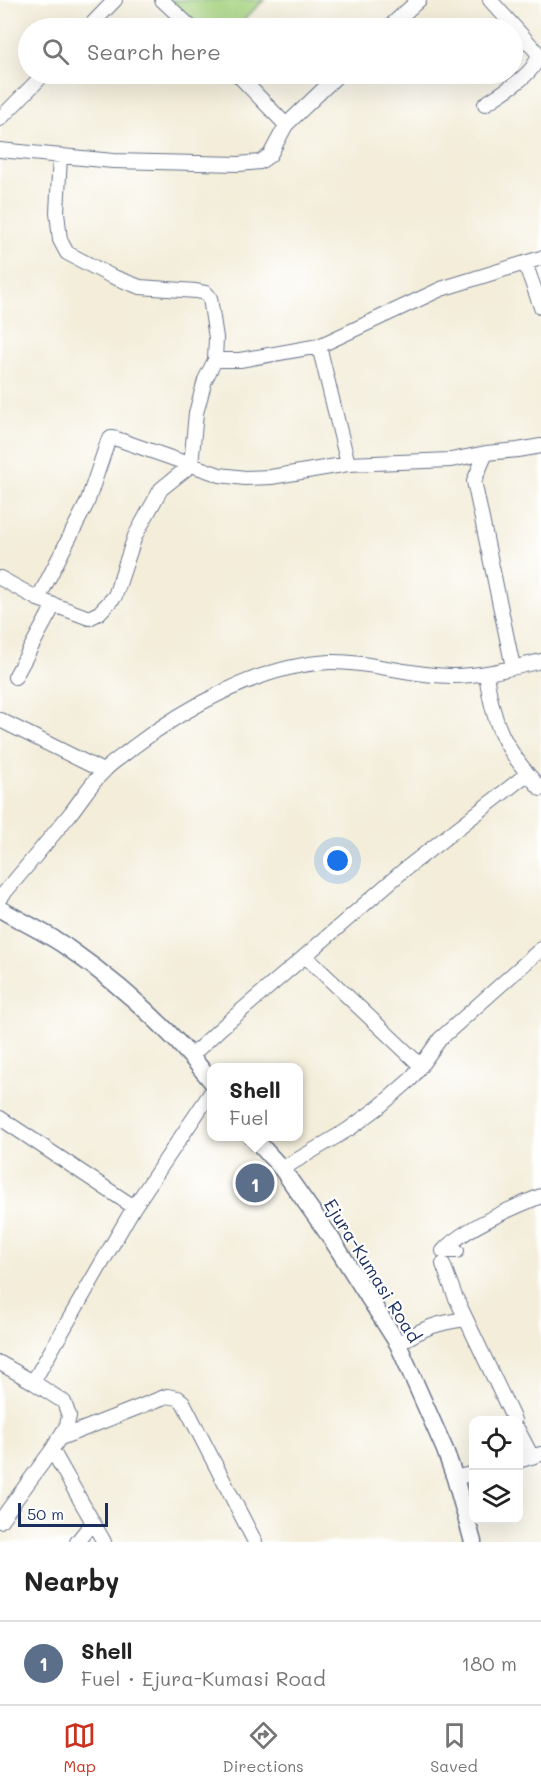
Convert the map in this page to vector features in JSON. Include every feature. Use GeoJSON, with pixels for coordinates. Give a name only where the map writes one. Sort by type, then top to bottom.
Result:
{"type":"FeatureCollection","features":[{"type":"Feature","properties":{"kind":"main road"},"geometry":{"type":"LineString","coordinates":[[0,909],[66,947],[108,978],[191,1056],[207,1076]]}},
{"type":"Feature","properties":{"kind":"main road","name":"Ejura-Kumasi Road"},"geometry":{"type":"LineString","coordinates":[[256,1141],[282,1169],[337,1246],[398,1344],[441,1440],[455,1478],[473,1542]]}},
{"type":"Feature","properties":{"kind":"street"},"geometry":{"type":"LineString","coordinates":[[98,18],[115,0]]}},
{"type":"Feature","properties":{"kind":"street"},"geometry":{"type":"LineString","coordinates":[[162,0],[181,18]]}},
{"type":"Feature","properties":{"kind":"street"},"geometry":{"type":"LineString","coordinates":[[399,18],[419,0]]}},
{"type":"Feature","properties":{"kind":"street"},"geometry":{"type":"LineString","coordinates":[[490,0],[506,18]]}},
{"type":"Feature","properties":{"kind":"street"},"geometry":{"type":"LineString","coordinates":[[523,37],[538,55],[535,65],[523,76]]}},
{"type":"Feature","properties":{"kind":"street"},"geometry":{"type":"LineString","coordinates":[[0,119],[34,84]]}},
{"type":"Feature","properties":{"kind":"street"},"geometry":{"type":"LineString","coordinates":[[247,84],[286,124]]}},
{"type":"Feature","properties":{"kind":"street"},"geometry":{"type":"LineString","coordinates":[[0,150],[113,161],[239,164],[260,162],[270,155],[286,124],[328,84]]}},
{"type":"Feature","properties":{"kind":"street"},"geometry":{"type":"LineString","coordinates":[[485,104],[515,84]]}},
{"type":"Feature","properties":{"kind":"street"},"geometry":{"type":"LineString","coordinates":[[0,578],[38,599],[89,618],[108,605],[114,596],[135,536],[161,489],[191,465],[196,413],[205,380],[215,360],[216,338],[212,303],[206,293],[140,287],[105,273],[67,253],[60,240],[57,212],[60,156]]}},
{"type":"Feature","properties":{"kind":"street"},"geometry":{"type":"LineString","coordinates":[[215,360],[240,360],[319,345],[441,289],[541,258]]}},
{"type":"Feature","properties":{"kind":"street"},"geometry":{"type":"LineString","coordinates":[[525,263],[541,307]]}},
{"type":"Feature","properties":{"kind":"street"},"geometry":{"type":"LineString","coordinates":[[319,345],[348,464]]}},
{"type":"Feature","properties":{"kind":"street"},"geometry":{"type":"LineString","coordinates":[[38,599],[87,503],[111,438],[220,475],[245,478],[272,477],[348,464],[451,460],[541,446]]}},
{"type":"Feature","properties":{"kind":"street"},"geometry":{"type":"LineString","coordinates":[[486,453],[474,481],[513,667]]}},
{"type":"Feature","properties":{"kind":"street"},"geometry":{"type":"LineString","coordinates":[[451,460],[474,481]]}},
{"type":"Feature","properties":{"kind":"street"},"geometry":{"type":"LineString","coordinates":[[15,677],[54,605]]}},
{"type":"Feature","properties":{"kind":"street"},"geometry":{"type":"LineString","coordinates":[[0,898],[103,771],[152,733],[229,689],[285,669],[331,662],[450,676],[486,673],[541,661]]}},
{"type":"Feature","properties":{"kind":"street"},"geometry":{"type":"LineString","coordinates":[[486,673],[493,711],[505,743],[526,774],[541,789]]}},
{"type":"Feature","properties":{"kind":"street"},"geometry":{"type":"LineString","coordinates":[[0,720],[103,771]]}},
{"type":"Feature","properties":{"kind":"street"},"geometry":{"type":"LineString","coordinates":[[191,1056],[404,870],[526,774]]}},
{"type":"Feature","properties":{"kind":"street"},"geometry":{"type":"LineString","coordinates":[[282,1169],[349,1129],[379,1107],[411,1079],[440,1039],[541,949]]}},
{"type":"Feature","properties":{"kind":"street"},"geometry":{"type":"LineString","coordinates":[[305,956],[421,1066]]}},
{"type":"Feature","properties":{"kind":"street"},"geometry":{"type":"LineString","coordinates":[[33,1382],[134,1207],[207,1098]]}},
{"type":"Feature","properties":{"kind":"street"},"geometry":{"type":"LineString","coordinates":[[0,1119],[134,1207]]}},
{"type":"Feature","properties":{"kind":"street"},"geometry":{"type":"LineString","coordinates":[[457,1251],[443,1251],[461,1236],[510,1208],[541,1196]]}},
{"type":"Feature","properties":{"kind":"street"},"geometry":{"type":"LineString","coordinates":[[443,1264],[455,1296],[512,1416]]}},
{"type":"Feature","properties":{"kind":"street"},"geometry":{"type":"LineString","coordinates":[[398,1344],[420,1330],[441,1322],[466,1319]]}},
{"type":"Feature","properties":{"kind":"street"},"geometry":{"type":"LineString","coordinates":[[0,1363],[64,1402],[69,1416],[55,1445],[0,1521]]}},
{"type":"Feature","properties":{"kind":"street"},"geometry":{"type":"LineString","coordinates":[[55,1445],[167,1396],[178,1398],[183,1402],[255,1542]]}},
{"type":"Feature","properties":{"kind":"street"},"geometry":{"type":"LineString","coordinates":[[523,1440],[530,1457]]}},
{"type":"Feature","properties":{"kind":"street"},"geometry":{"type":"LineString","coordinates":[[55,1445],[92,1523],[104,1542]]}},
{"type":"Feature","properties":{"kind":"street"},"geometry":{"type":"LineString","coordinates":[[455,1478],[469,1474]]}},
{"type":"Feature","properties":{"kind":"street"},"geometry":{"type":"LineString","coordinates":[[77,1542],[92,1523]]}},
{"type":"Feature","properties":{"kind":"green space"},"geometry":{"type":"Polygon","coordinates":[[[167,0],[264,0],[245,18],[185,18],[167,0]]]}},
{"type":"Feature","properties":{"kind":"place","name":"Shell"},"geometry":{"type":"Point","coordinates":[255,1183]}}]}
